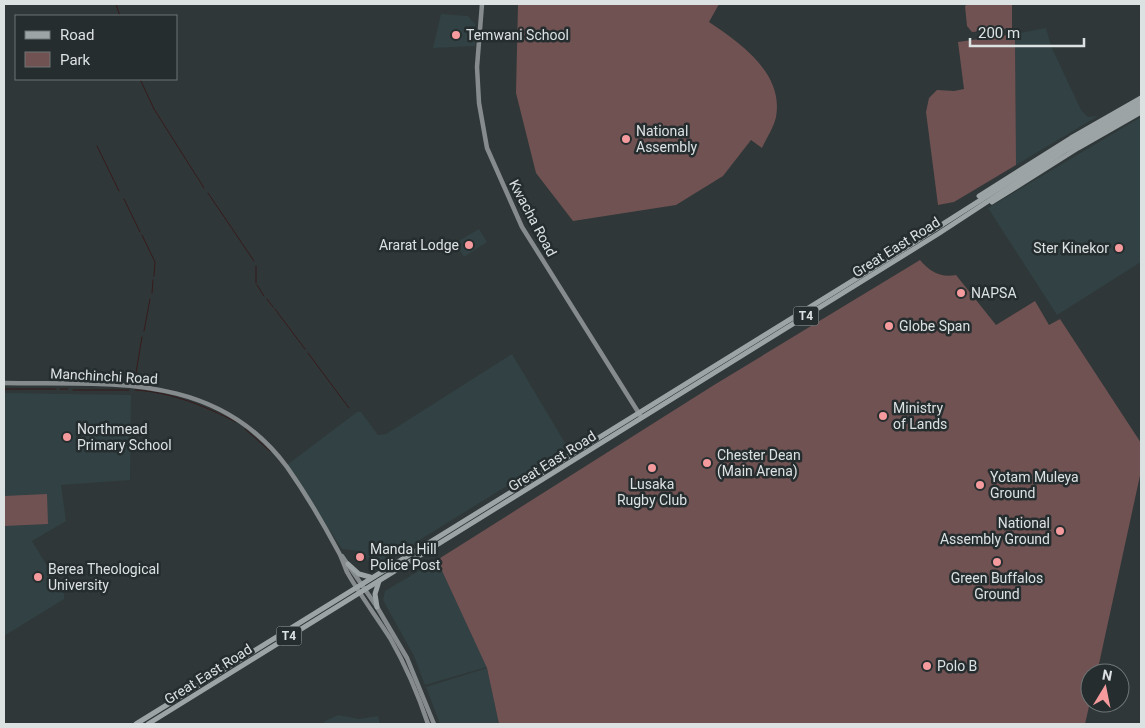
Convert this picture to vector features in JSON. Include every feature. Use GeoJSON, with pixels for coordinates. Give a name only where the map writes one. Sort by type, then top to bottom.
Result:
{"type":"FeatureCollection","features":[{"type":"Feature","properties":{"kind":"main road","name":"Kwacha Road"},"geometry":{"type":"LineString","coordinates":[[482,4],[477,67],[478,102],[486,148],[522,226],[642,419]]}},
{"type":"Feature","properties":{"kind":"main road","name":"Great East Road"},"geometry":{"type":"LineString","coordinates":[[951,217],[994,186],[1071,138],[1141,98]]}},
{"type":"Feature","properties":{"kind":"main road","name":"Great East Road"},"geometry":{"type":"LineString","coordinates":[[136,724],[1077,139],[1141,103]]}},
{"type":"Feature","properties":{"kind":"main road","name":"Great East Road"},"geometry":{"type":"LineString","coordinates":[[148,724],[642,419],[967,215],[1079,142],[1141,108]]}},
{"type":"Feature","properties":{"kind":"main road","name":"Great East Road"},"geometry":{"type":"LineString","coordinates":[[967,215],[973,214],[1078,148],[1141,112]]}},
{"type":"Feature","properties":{"kind":"main road","name":"Manchinchi Road"},"geometry":{"type":"LineString","coordinates":[[4,383],[151,387],[194,397],[217,408],[250,429],[272,450],[303,492],[359,585]]}},
{"type":"Feature","properties":{"kind":"main road","name":"Manchinchi Road"},"geometry":{"type":"LineString","coordinates":[[339,553],[348,564],[359,585]]}},
{"type":"Feature","properties":{"kind":"main road"},"geometry":{"type":"LineString","coordinates":[[348,564],[362,575],[372,578]]}},
{"type":"Feature","properties":{"kind":"main road"},"geometry":{"type":"LineString","coordinates":[[377,607],[375,594],[380,580]]}},
{"type":"Feature","properties":{"kind":"main road"},"geometry":{"type":"LineString","coordinates":[[359,585],[377,607],[407,658],[434,724]]}},
{"type":"Feature","properties":{"kind":"main road"},"geometry":{"type":"LineString","coordinates":[[363,591],[364,599],[403,661],[428,724]]}},
{"type":"Feature","properties":{"kind":"main road"},"geometry":{"type":"LineString","coordinates":[[354,596],[364,599]]}},
{"type":"Feature","properties":{"kind":"shaded area","name":"Temwani School"},"geometry":{"type":"Polygon","coordinates":[[[441,14],[468,16],[475,24],[475,46],[433,48],[441,14]]]}},
{"type":"Feature","properties":{"kind":"shaded area"},"geometry":{"type":"Polygon","coordinates":[[[1046,28],[1051,46],[1081,110],[1088,117],[1098,116],[1016,165],[1015,34],[1046,28]]]}},
{"type":"Feature","properties":{"kind":"shaded area"},"geometry":{"type":"Polygon","coordinates":[[[1141,117],[1141,262],[1057,315],[988,208],[1141,117]]]}},
{"type":"Feature","properties":{"kind":"shaded area","name":"Ararat Lodge"},"geometry":{"type":"Polygon","coordinates":[[[479,229],[487,242],[464,257],[455,243],[479,229]]]}},
{"type":"Feature","properties":{"kind":"shaded area"},"geometry":{"type":"Polygon","coordinates":[[[512,354],[568,448],[397,554],[393,554],[375,565],[371,565],[360,551],[342,549],[287,465],[357,412],[361,412],[378,435],[386,434],[512,354]]]}},
{"type":"Feature","properties":{"kind":"shaded area","name":"Northmead Primary School"},"geometry":{"type":"Polygon","coordinates":[[[4,393],[131,395],[130,480],[61,485],[66,521],[32,541],[64,594],[64,599],[4,636],[4,393]]]}},
{"type":"Feature","properties":{"kind":"shaded area"},"geometry":{"type":"Polygon","coordinates":[[[437,560],[487,667],[425,685],[414,656],[383,600],[385,591],[437,560]]]}},
{"type":"Feature","properties":{"kind":"shaded area"},"geometry":{"type":"Polygon","coordinates":[[[487,668],[499,724],[440,724],[426,687],[487,668]]]}},
{"type":"Feature","properties":{"kind":"shaded area"},"geometry":{"type":"Polygon","coordinates":[[[338,715],[359,719],[378,716],[380,724],[323,724],[325,721],[338,715]]]}},
{"type":"Feature","properties":{"kind":"green space"},"geometry":{"type":"Polygon","coordinates":[[[518,4],[719,4],[709,22],[734,40],[757,61],[773,87],[777,101],[776,117],[762,148],[751,140],[723,176],[676,205],[573,221],[536,173],[516,93],[518,4]]]}},
{"type":"Feature","properties":{"kind":"green space"},"geometry":{"type":"Polygon","coordinates":[[[968,4],[1012,4],[1012,28],[972,32],[967,26],[965,6],[968,4]]]}},
{"type":"Feature","properties":{"kind":"green space"},"geometry":{"type":"Polygon","coordinates":[[[1015,34],[1016,165],[954,202],[938,205],[926,112],[929,98],[937,90],[954,91],[964,89],[958,42],[1015,34]]]}},
{"type":"Feature","properties":{"kind":"green space"},"geometry":{"type":"Polygon","coordinates":[[[920,260],[935,273],[950,276],[956,275],[996,325],[1035,301],[1049,325],[1060,319],[1141,443],[1141,471],[1099,663],[1080,663],[1080,713],[1088,713],[1085,724],[499,724],[487,668],[437,560],[714,385],[920,260]]]}},
{"type":"Feature","properties":{"kind":"green space"},"geometry":{"type":"Polygon","coordinates":[[[47,494],[48,524],[4,526],[4,496],[47,494]]]}},
{"type":"Feature","properties":{"kind":"waterway"},"geometry":{"type":"LineString","coordinates":[[116,4],[120,15]]}},
{"type":"Feature","properties":{"kind":"waterway"},"geometry":{"type":"LineString","coordinates":[[140,80],[154,109],[204,188]]}},
{"type":"Feature","properties":{"kind":"waterway"},"geometry":{"type":"LineString","coordinates":[[97,146],[119,191]]}},
{"type":"Feature","properties":{"kind":"waterway"},"geometry":{"type":"LineString","coordinates":[[208,193],[254,261]]}},
{"type":"Feature","properties":{"kind":"waterway"},"geometry":{"type":"LineString","coordinates":[[124,199],[140,232]]}},
{"type":"Feature","properties":{"kind":"waterway"},"geometry":{"type":"LineString","coordinates":[[142,235],[155,262],[154,276]]}},
{"type":"Feature","properties":{"kind":"waterway"},"geometry":{"type":"LineString","coordinates":[[256,266],[256,283]]}},
{"type":"Feature","properties":{"kind":"waterway"},"geometry":{"type":"LineString","coordinates":[[152,293],[153,280]]}},
{"type":"Feature","properties":{"kind":"waterway"},"geometry":{"type":"LineString","coordinates":[[257,285],[264,296]]}},
{"type":"Feature","properties":{"kind":"waterway"},"geometry":{"type":"LineString","coordinates":[[144,331],[150,299]]}},
{"type":"Feature","properties":{"kind":"waterway"},"geometry":{"type":"LineString","coordinates":[[267,299],[273,307]]}},
{"type":"Feature","properties":{"kind":"waterway"},"geometry":{"type":"LineString","coordinates":[[275,309],[305,349]]}},
{"type":"Feature","properties":{"kind":"waterway"},"geometry":{"type":"LineString","coordinates":[[135,379],[142,337]]}},
{"type":"Feature","properties":{"kind":"waterway"},"geometry":{"type":"LineString","coordinates":[[308,353],[349,408]]}},
{"type":"Feature","properties":{"kind":"waterway"},"geometry":{"type":"LineString","coordinates":[[4,389],[56,389]]}},
{"type":"Feature","properties":{"kind":"waterway"},"geometry":{"type":"LineString","coordinates":[[60,389],[68,389]]}},
{"type":"Feature","properties":{"kind":"waterway"},"geometry":{"type":"LineString","coordinates":[[73,390],[129,390]]}},
{"type":"Feature","properties":{"kind":"waterway"},"geometry":{"type":"LineString","coordinates":[[135,390],[175,397],[236,422]]}},
{"type":"Feature","properties":{"kind":"waterway"},"geometry":{"type":"LineString","coordinates":[[245,429],[270,451]]}},
{"type":"Feature","properties":{"kind":"place","name":"Temwani School"},"geometry":{"type":"Point","coordinates":[456,35]}},
{"type":"Feature","properties":{"kind":"place","name":"National Assembly"},"geometry":{"type":"Point","coordinates":[626,139]}},
{"type":"Feature","properties":{"kind":"place","name":"Ararat Lodge"},"geometry":{"type":"Point","coordinates":[469,245]}},
{"type":"Feature","properties":{"kind":"place","name":"Ster Kinekor"},"geometry":{"type":"Point","coordinates":[1119,248]}},
{"type":"Feature","properties":{"kind":"place","name":"NAPSA"},"geometry":{"type":"Point","coordinates":[961,293]}},
{"type":"Feature","properties":{"kind":"place","name":"Globe Span"},"geometry":{"type":"Point","coordinates":[889,326]}},
{"type":"Feature","properties":{"kind":"place","name":"Ministry of Lands"},"geometry":{"type":"Point","coordinates":[883,416]}},
{"type":"Feature","properties":{"kind":"place","name":"Northmead Primary School"},"geometry":{"type":"Point","coordinates":[67,437]}},
{"type":"Feature","properties":{"kind":"place","name":"Chester Dean (Main Arena)"},"geometry":{"type":"Point","coordinates":[707,463]}},
{"type":"Feature","properties":{"kind":"place","name":"Lusaka Rugby Club"},"geometry":{"type":"Point","coordinates":[652,468]}},
{"type":"Feature","properties":{"kind":"place","name":"Yotam Muleya Ground"},"geometry":{"type":"Point","coordinates":[980,485]}},
{"type":"Feature","properties":{"kind":"place","name":"National Assembly Ground"},"geometry":{"type":"Point","coordinates":[1060,531]}},
{"type":"Feature","properties":{"kind":"place","name":"Manda Hill Police Post"},"geometry":{"type":"Point","coordinates":[360,557]}},
{"type":"Feature","properties":{"kind":"place","name":"Green Buffalos Ground"},"geometry":{"type":"Point","coordinates":[997,562]}},
{"type":"Feature","properties":{"kind":"place","name":"Berea Theological University"},"geometry":{"type":"Point","coordinates":[38,577]}},
{"type":"Feature","properties":{"kind":"place","name":"Polo B"},"geometry":{"type":"Point","coordinates":[927,666]}}]}
